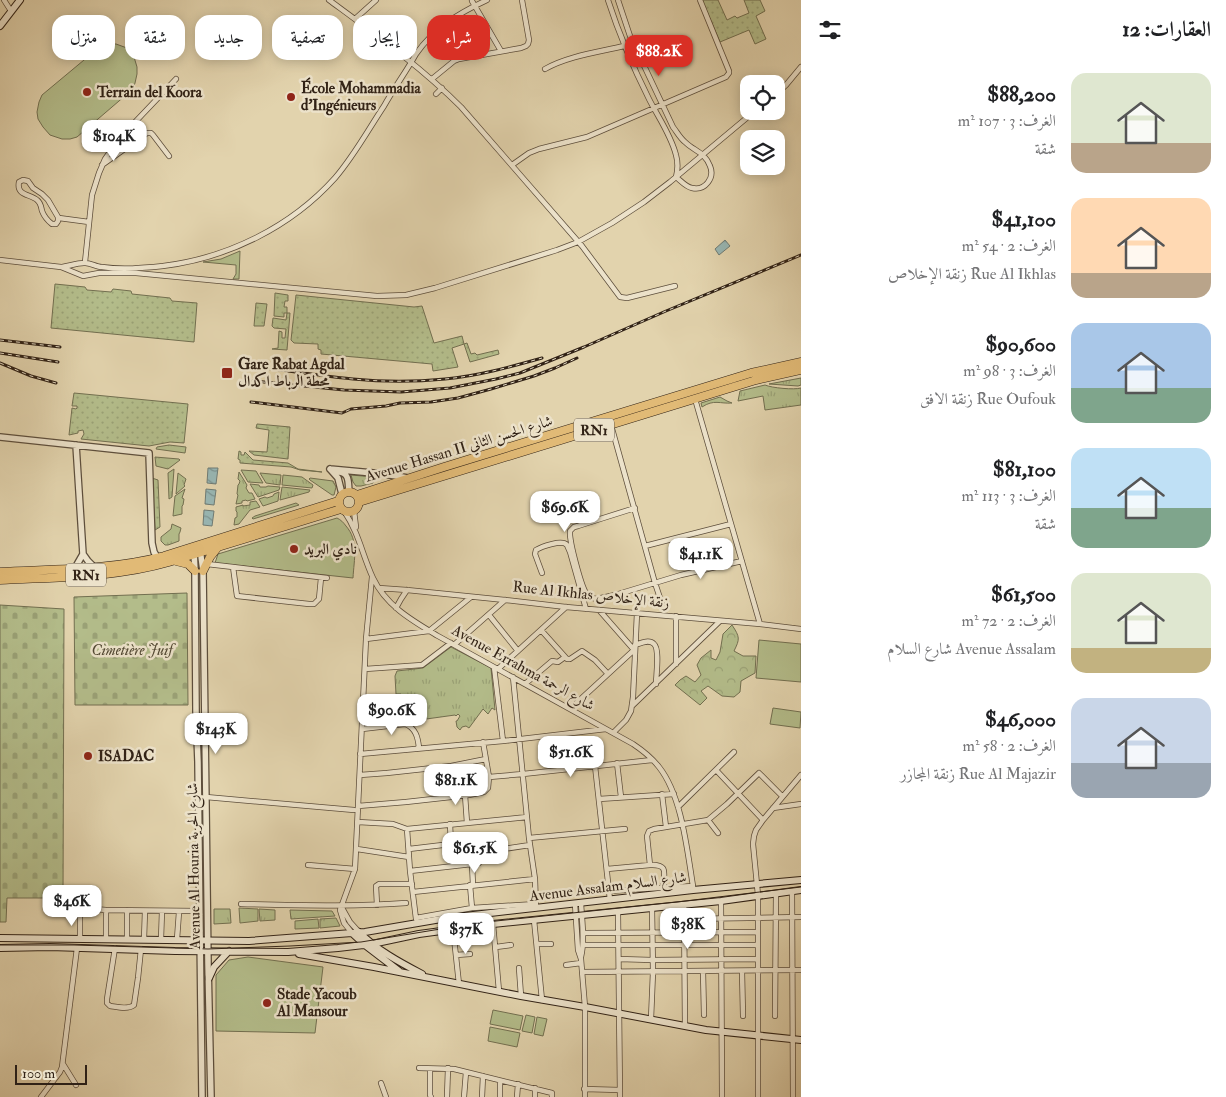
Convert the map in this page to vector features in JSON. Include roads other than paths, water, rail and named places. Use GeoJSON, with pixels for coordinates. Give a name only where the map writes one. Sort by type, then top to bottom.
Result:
{"type":"FeatureCollection","features":[{"type":"Feature","properties":{"kind":"main road"},"geometry":{"type":"LineString","coordinates":[[0,26],[11,12],[17,0]]}},
{"type":"Feature","properties":{"kind":"main road","name":"Avenue Hassan II شارع الحسن الثاني"},"geometry":{"type":"LineString","coordinates":[[0,572],[132,563],[219,546],[408,478],[751,373],[801,362]]}},
{"type":"Feature","properties":{"kind":"main road","name":"Avenue Hassan II شارع الحسن الثاني"},"geometry":{"type":"LineString","coordinates":[[0,580],[111,574],[172,561],[197,549],[347,500],[764,378],[801,370]]}},
{"type":"Feature","properties":{"kind":"main road","name":"RN1"},"geometry":{"type":"LineString","coordinates":[[347,500],[350,512],[354,511]]}},
{"type":"Feature","properties":{"kind":"main road"},"geometry":{"type":"LineString","coordinates":[[172,561],[185,562],[201,569],[219,546]]}},
{"type":"Feature","properties":{"kind":"main road","name":"Avenue Assalam شارع السلام"},"geometry":{"type":"LineString","coordinates":[[0,938],[249,940],[355,932],[416,920],[447,918],[536,906],[610,900],[693,888],[801,880]]}},
{"type":"Feature","properties":{"kind":"main road","name":"Avenue Assalam شارع السلام"},"geometry":{"type":"LineString","coordinates":[[288,952],[369,944],[411,935],[493,924],[721,901],[801,890]]}},
{"type":"Feature","properties":{"kind":"main road"},"geometry":{"type":"LineString","coordinates":[[355,932],[402,972]]}},
{"type":"Feature","properties":{"kind":"main road"},"geometry":{"type":"LineString","coordinates":[[369,944],[430,978]]}},
{"type":"Feature","properties":{"kind":"main road"},"geometry":{"type":"LineString","coordinates":[[0,948],[50,947],[288,952],[685,1026],[722,1032],[801,1040]]}},
{"type":"Feature","properties":{"kind":"main road"},"geometry":{"type":"LineString","coordinates":[[208,978],[229,951]]}},
{"type":"Feature","properties":{"kind":"street"},"geometry":{"type":"LineString","coordinates":[[4,0],[11,12]]}},
{"type":"Feature","properties":{"kind":"street"},"geometry":{"type":"LineString","coordinates":[[330,0],[353,17]]}},
{"type":"Feature","properties":{"kind":"street"},"geometry":{"type":"LineString","coordinates":[[359,15],[376,0]]}},
{"type":"Feature","properties":{"kind":"street"},"geometry":{"type":"LineString","coordinates":[[472,0],[501,51]]}},
{"type":"Feature","properties":{"kind":"street"},"geometry":{"type":"LineString","coordinates":[[0,260],[61,267],[85,263],[102,268],[149,267],[184,263],[224,251],[251,240],[288,219],[308,204],[335,177],[357,148],[421,46],[448,21],[487,0]]}},
{"type":"Feature","properties":{"kind":"street"},"geometry":{"type":"LineString","coordinates":[[432,79],[454,61],[526,46],[529,40],[522,0]]}},
{"type":"Feature","properties":{"kind":"street"},"geometry":{"type":"LineString","coordinates":[[608,0],[624,46],[676,154],[678,162],[676,177]]}},
{"type":"Feature","properties":{"kind":"street"},"geometry":{"type":"LineString","coordinates":[[618,0],[630,36],[662,105],[679,136],[703,154],[709,163],[712,173],[705,186],[699,188],[687,186],[676,177]]}},
{"type":"Feature","properties":{"kind":"street"},"geometry":{"type":"LineString","coordinates":[[512,166],[529,153],[587,137],[726,78],[729,71],[700,0]]}},
{"type":"Feature","properties":{"kind":"street"},"geometry":{"type":"LineString","coordinates":[[545,69],[573,58],[624,46]]}},
{"type":"Feature","properties":{"kind":"street"},"geometry":{"type":"LineString","coordinates":[[408,60],[432,79],[461,107],[578,242],[619,296],[628,298],[675,286]]}},
{"type":"Feature","properties":{"kind":"street"},"geometry":{"type":"LineString","coordinates":[[785,86],[801,67]]}},
{"type":"Feature","properties":{"kind":"street"},"geometry":{"type":"LineString","coordinates":[[80,275],[78,268],[85,263],[92,196],[101,166],[114,145],[176,79]]}},
{"type":"Feature","properties":{"kind":"street"},"geometry":{"type":"LineString","coordinates":[[436,94],[442,88]]}},
{"type":"Feature","properties":{"kind":"street"},"geometry":{"type":"LineString","coordinates":[[61,267],[85,276],[99,273],[136,274],[377,296],[406,295],[455,282],[578,242],[630,211],[676,177],[744,120]]}},
{"type":"Feature","properties":{"kind":"street"},"geometry":{"type":"LineString","coordinates":[[101,166],[147,133],[153,135],[169,156]]}},
{"type":"Feature","properties":{"kind":"street"},"geometry":{"type":"LineString","coordinates":[[26,180],[42,194],[50,202],[59,218],[56,224],[51,224],[43,214],[41,204],[37,199],[21,191],[18,186],[20,181],[26,180]]}},
{"type":"Feature","properties":{"kind":"street"},"geometry":{"type":"LineString","coordinates":[[37,199],[42,194]]}},
{"type":"Feature","properties":{"kind":"street"},"geometry":{"type":"LineString","coordinates":[[59,218],[89,222]]}},
{"type":"Feature","properties":{"kind":"street"},"geometry":{"type":"LineString","coordinates":[[85,263],[92,270],[90,275]]}},
{"type":"Feature","properties":{"kind":"street"},"geometry":{"type":"LineString","coordinates":[[695,399],[760,624]]}},
{"type":"Feature","properties":{"kind":"street"},"geometry":{"type":"LineString","coordinates":[[611,424],[662,604]]}},
{"type":"Feature","properties":{"kind":"street"},"geometry":{"type":"LineString","coordinates":[[0,437],[149,453],[152,543],[157,557]]}},
{"type":"Feature","properties":{"kind":"street"},"geometry":{"type":"LineString","coordinates":[[75,568],[83,554],[76,445]]}},
{"type":"Feature","properties":{"kind":"street"},"geometry":{"type":"LineString","coordinates":[[330,470],[384,474],[408,478]]}},
{"type":"Feature","properties":{"kind":"street"},"geometry":{"type":"LineString","coordinates":[[330,470],[346,474],[348,478],[347,500]]}},
{"type":"Feature","properties":{"kind":"street","name":"Avenue Errahma شارع الرحمة"},"geometry":{"type":"LineString","coordinates":[[330,470],[339,481],[347,500],[372,576],[379,588],[396,608],[429,631],[633,744],[658,766],[665,775],[678,807],[693,888]]}},
{"type":"Feature","properties":{"kind":"street"},"geometry":{"type":"LineString","coordinates":[[635,508],[574,527],[569,534],[573,553],[586,592],[593,599],[596,600],[742,561]]}},
{"type":"Feature","properties":{"kind":"street","name":"Avenue Errahma شارع الرحمة"},"geometry":{"type":"LineString","coordinates":[[354,511],[357,533]]}},
{"type":"Feature","properties":{"kind":"street"},"geometry":{"type":"LineString","coordinates":[[645,546],[731,524]]}},
{"type":"Feature","properties":{"kind":"street"},"geometry":{"type":"LineString","coordinates":[[542,572],[535,554],[536,550],[552,544],[565,543],[570,552],[586,609]]}},
{"type":"Feature","properties":{"kind":"street","name":"Avenue Al Houria شارع الحرية"},"geometry":{"type":"LineString","coordinates":[[197,549],[201,569],[211,1097]]}},
{"type":"Feature","properties":{"kind":"street"},"geometry":{"type":"LineString","coordinates":[[83,554],[94,567]]}},
{"type":"Feature","properties":{"kind":"street"},"geometry":{"type":"LineString","coordinates":[[233,566],[237,596],[314,604],[319,599],[321,578]]}},
{"type":"Feature","properties":{"kind":"street"},"geometry":{"type":"LineString","coordinates":[[201,569],[233,566],[327,578]]}},
{"type":"Feature","properties":{"kind":"street","name":"Avenue Al Houria شارع الحرية"},"geometry":{"type":"LineString","coordinates":[[201,569],[199,939],[202,1097]]}},
{"type":"Feature","properties":{"kind":"street"},"geometry":{"type":"LineString","coordinates":[[355,932],[346,926],[340,912],[355,869],[357,849],[358,822],[356,808],[360,775],[366,639],[372,576]]}},
{"type":"Feature","properties":{"kind":"street","name":"Rue Al Ikhlas زنقة الإخلاص"},"geometry":{"type":"LineString","coordinates":[[379,588],[760,624],[801,630]]}},
{"type":"Feature","properties":{"kind":"street"},"geometry":{"type":"LineString","coordinates":[[396,608],[400,598],[407,590]]}},
{"type":"Feature","properties":{"kind":"street"},"geometry":{"type":"LineString","coordinates":[[366,639],[429,631],[471,597]]}},
{"type":"Feature","properties":{"kind":"street"},"geometry":{"type":"LineString","coordinates":[[365,669],[422,664],[453,644],[505,600]]}},
{"type":"Feature","properties":{"kind":"street"},"geometry":{"type":"LineString","coordinates":[[503,741],[496,668],[518,651],[566,607]]}},
{"type":"Feature","properties":{"kind":"street"},"geometry":{"type":"LineString","coordinates":[[599,610],[634,648]]}},
{"type":"Feature","properties":{"kind":"street"},"geometry":{"type":"LineString","coordinates":[[613,732],[626,720],[631,711],[637,613]]}},
{"type":"Feature","properties":{"kind":"street"},"geometry":{"type":"LineString","coordinates":[[489,615],[518,651]]}},
{"type":"Feature","properties":{"kind":"street"},"geometry":{"type":"LineString","coordinates":[[676,616],[676,664]]}},
{"type":"Feature","properties":{"kind":"street"},"geometry":{"type":"LineString","coordinates":[[631,707],[720,621]]}},
{"type":"Feature","properties":{"kind":"street"},"geometry":{"type":"LineString","coordinates":[[541,630],[568,660],[582,651],[595,660],[608,674]]}},
{"type":"Feature","properties":{"kind":"street"},"geometry":{"type":"LineString","coordinates":[[570,709],[634,648],[649,642],[657,648],[656,684]]}},
{"type":"Feature","properties":{"kind":"street"},"geometry":{"type":"LineString","coordinates":[[526,684],[552,661],[558,662],[564,657]]}},
{"type":"Feature","properties":{"kind":"street"},"geometry":{"type":"LineString","coordinates":[[408,829],[410,871],[416,920],[472,908],[536,906],[535,879],[522,774],[514,677]]}},
{"type":"Feature","properties":{"kind":"street"},"geometry":{"type":"LineString","coordinates":[[362,729],[405,724],[415,732],[419,748]]}},
{"type":"Feature","properties":{"kind":"street"},"geometry":{"type":"LineString","coordinates":[[360,754],[607,729]]}},
{"type":"Feature","properties":{"kind":"street"},"geometry":{"type":"LineString","coordinates":[[206,797],[356,808],[479,793],[486,790],[489,784],[484,742]]}},
{"type":"Feature","properties":{"kind":"street"},"geometry":{"type":"LineString","coordinates":[[678,807],[734,752]]}},
{"type":"Feature","properties":{"kind":"street"},"geometry":{"type":"LineString","coordinates":[[360,775],[439,767],[486,759]]}},
{"type":"Feature","properties":{"kind":"street"},"geometry":{"type":"LineString","coordinates":[[489,777],[652,760]]}},
{"type":"Feature","properties":{"kind":"street"},"geometry":{"type":"LineString","coordinates":[[617,763],[621,797]]}},
{"type":"Feature","properties":{"kind":"street"},"geometry":{"type":"LineString","coordinates":[[595,766],[610,900]]}},
{"type":"Feature","properties":{"kind":"street"},"geometry":{"type":"LineString","coordinates":[[716,770],[763,820]]}},
{"type":"Feature","properties":{"kind":"street"},"geometry":{"type":"LineString","coordinates":[[650,864],[648,832],[654,829],[708,820],[718,813],[760,773],[782,796]]}},
{"type":"Feature","properties":{"kind":"street"},"geometry":{"type":"LineString","coordinates":[[758,1097],[758,895],[754,836],[763,820],[801,775]]}},
{"type":"Feature","properties":{"kind":"street"},"geometry":{"type":"LineString","coordinates":[[662,794],[666,827]]}},
{"type":"Feature","properties":{"kind":"street"},"geometry":{"type":"LineString","coordinates":[[599,799],[674,794]]}},
{"type":"Feature","properties":{"kind":"street"},"geometry":{"type":"LineString","coordinates":[[465,795],[467,823]]}},
{"type":"Feature","properties":{"kind":"street"},"geometry":{"type":"LineString","coordinates":[[773,808],[801,804]]}},
{"type":"Feature","properties":{"kind":"street"},"geometry":{"type":"LineString","coordinates":[[358,822],[393,824],[408,829],[527,817]]}},
{"type":"Feature","properties":{"kind":"street"},"geometry":{"type":"LineString","coordinates":[[708,820],[718,833]]}},
{"type":"Feature","properties":{"kind":"street"},"geometry":{"type":"LineString","coordinates":[[450,824],[453,866]]}},
{"type":"Feature","properties":{"kind":"street"},"geometry":{"type":"LineString","coordinates":[[529,838],[625,829]]}},
{"type":"Feature","properties":{"kind":"street"},"geometry":{"type":"LineString","coordinates":[[409,849],[451,844]]}},
{"type":"Feature","properties":{"kind":"street"},"geometry":{"type":"LineString","coordinates":[[410,871],[472,864],[479,862],[484,852],[530,845]]}},
{"type":"Feature","properties":{"kind":"street"},"geometry":{"type":"LineString","coordinates":[[357,849],[409,857]]}},
{"type":"Feature","properties":{"kind":"street"},"geometry":{"type":"LineString","coordinates":[[472,864],[472,908]]}},
{"type":"Feature","properties":{"kind":"street"},"geometry":{"type":"LineString","coordinates":[[607,869],[658,864],[663,868],[664,872],[663,888]]}},
{"type":"Feature","properties":{"kind":"street"},"geometry":{"type":"LineString","coordinates":[[308,865],[355,869]]}},
{"type":"Feature","properties":{"kind":"street"},"geometry":{"type":"LineString","coordinates":[[413,892],[535,879]]}},
{"type":"Feature","properties":{"kind":"street"},"geometry":{"type":"LineString","coordinates":[[376,905],[376,888],[379,884],[412,884]]}},
{"type":"Feature","properties":{"kind":"street"},"geometry":{"type":"LineString","coordinates":[[609,891],[693,888]]}},
{"type":"Feature","properties":{"kind":"street"},"geometry":{"type":"LineString","coordinates":[[792,891],[793,1097]]}},
{"type":"Feature","properties":{"kind":"street"},"geometry":{"type":"LineString","coordinates":[[775,1016],[776,892]]}},
{"type":"Feature","properties":{"kind":"street"},"geometry":{"type":"LineString","coordinates":[[721,901],[722,1097]]}},
{"type":"Feature","properties":{"kind":"street"},"geometry":{"type":"LineString","coordinates":[[241,904],[341,906],[406,903]]}},
{"type":"Feature","properties":{"kind":"street"},"geometry":{"type":"LineString","coordinates":[[578,903],[578,950],[581,961],[585,1007],[585,1097]]}},
{"type":"Feature","properties":{"kind":"street"},"geometry":{"type":"LineString","coordinates":[[684,905],[685,1026]]}},
{"type":"Feature","properties":{"kind":"street"},"geometry":{"type":"LineString","coordinates":[[341,906],[355,932]]}},
{"type":"Feature","properties":{"kind":"street"},"geometry":{"type":"LineString","coordinates":[[80,938],[80,912],[85,908],[179,912],[199,911]]}},
{"type":"Feature","properties":{"kind":"street"},"geometry":{"type":"LineString","coordinates":[[651,1019],[652,908]]}},
{"type":"Feature","properties":{"kind":"street"},"geometry":{"type":"LineString","coordinates":[[106,910],[106,938]]}},
{"type":"Feature","properties":{"kind":"street"},"geometry":{"type":"LineString","coordinates":[[127,910],[127,939]]}},
{"type":"Feature","properties":{"kind":"street"},"geometry":{"type":"LineString","coordinates":[[144,939],[145,911]]}},
{"type":"Feature","properties":{"kind":"street"},"geometry":{"type":"LineString","coordinates":[[161,939],[162,911]]}},
{"type":"Feature","properties":{"kind":"street"},"geometry":{"type":"LineString","coordinates":[[177,939],[179,912]]}},
{"type":"Feature","properties":{"kind":"street"},"geometry":{"type":"LineString","coordinates":[[618,912],[620,1097]]}},
{"type":"Feature","properties":{"kind":"street"},"geometry":{"type":"LineString","coordinates":[[579,915],[583,932],[581,961]]}},
{"type":"Feature","properties":{"kind":"street"},"geometry":{"type":"LineString","coordinates":[[685,919],[801,917]]}},
{"type":"Feature","properties":{"kind":"street"},"geometry":{"type":"LineString","coordinates":[[534,920],[542,1000]]}},
{"type":"Feature","properties":{"kind":"street"},"geometry":{"type":"LineString","coordinates":[[493,924],[499,991]]}},
{"type":"Feature","properties":{"kind":"street"},"geometry":{"type":"LineString","coordinates":[[453,929],[459,984]]}},
{"type":"Feature","properties":{"kind":"street"},"geometry":{"type":"LineString","coordinates":[[583,932],[758,932]]}},
{"type":"Feature","properties":{"kind":"street"},"geometry":{"type":"LineString","coordinates":[[537,944],[551,944]]}},
{"type":"Feature","properties":{"kind":"street"},"geometry":{"type":"LineString","coordinates":[[496,948],[512,945]]}},
{"type":"Feature","properties":{"kind":"street"},"geometry":{"type":"LineString","coordinates":[[583,945],[758,945]]}},
{"type":"Feature","properties":{"kind":"street"},"geometry":{"type":"LineString","coordinates":[[41,1097],[60,1072],[63,1064],[77,948]]}},
{"type":"Feature","properties":{"kind":"street"},"geometry":{"type":"LineString","coordinates":[[115,948],[107,999],[110,1006],[128,1008],[134,1005],[141,949]]}},
{"type":"Feature","properties":{"kind":"street"},"geometry":{"type":"LineString","coordinates":[[456,955],[470,954]]}},
{"type":"Feature","properties":{"kind":"street"},"geometry":{"type":"LineString","coordinates":[[618,959],[758,959]]}},
{"type":"Feature","properties":{"kind":"street"},"geometry":{"type":"LineString","coordinates":[[566,965],[581,961]]}},
{"type":"Feature","properties":{"kind":"street"},"geometry":{"type":"LineString","coordinates":[[519,968],[521,996]]}},
{"type":"Feature","properties":{"kind":"street"},"geometry":{"type":"LineString","coordinates":[[582,972],[801,970]]}},
{"type":"Feature","properties":{"kind":"street"},"geometry":{"type":"LineString","coordinates":[[703,971],[704,1015]]}},
{"type":"Feature","properties":{"kind":"street"},"geometry":{"type":"LineString","coordinates":[[742,971],[743,1016]]}},
{"type":"Feature","properties":{"kind":"street"},"geometry":{"type":"LineString","coordinates":[[63,1064],[76,1085]]}},
{"type":"Feature","properties":{"kind":"street"},"geometry":{"type":"LineString","coordinates":[[419,1068],[448,1068],[535,1088],[552,1093],[552,1097]]}},
{"type":"Feature","properties":{"kind":"street"},"geometry":{"type":"LineString","coordinates":[[447,1097],[448,1068]]}},
{"type":"Feature","properties":{"kind":"street"},"geometry":{"type":"LineString","coordinates":[[430,1069],[431,1097]]}},
{"type":"Feature","properties":{"kind":"street"},"geometry":{"type":"LineString","coordinates":[[464,1097],[466,1072]]}},
{"type":"Feature","properties":{"kind":"street"},"geometry":{"type":"LineString","coordinates":[[482,1097],[483,1076]]}},
{"type":"Feature","properties":{"kind":"street"},"geometry":{"type":"LineString","coordinates":[[500,1081],[500,1097]]}},
{"type":"Feature","properties":{"kind":"street"},"geometry":{"type":"LineString","coordinates":[[381,1083],[386,1097]]}},
{"type":"Feature","properties":{"kind":"street"},"geometry":{"type":"LineString","coordinates":[[517,1097],[518,1084]]}},
{"type":"Feature","properties":{"kind":"street"},"geometry":{"type":"LineString","coordinates":[[535,1088],[535,1097]]}},
{"type":"Feature","properties":{"kind":"street"},"geometry":{"type":"LineString","coordinates":[[584,1089],[620,1090]]}},
{"type":"Feature","properties":{"kind":"water"},"geometry":{"type":"Polygon","coordinates":[[[725,240],[730,246],[719,255],[715,249],[725,240]]]}},
{"type":"Feature","properties":{"kind":"water"},"geometry":{"type":"Polygon","coordinates":[[[208,468],[218,468],[216,484],[207,483],[208,468]]]}},
{"type":"Feature","properties":{"kind":"water"},"geometry":{"type":"Polygon","coordinates":[[[206,489],[216,490],[214,505],[205,504],[206,489]]]}},
{"type":"Feature","properties":{"kind":"water"},"geometry":{"type":"Polygon","coordinates":[[[204,510],[214,511],[212,526],[203,525],[204,510]]]}},
{"type":"Feature","properties":{"kind":"tram line"},"geometry":{"type":"LineString","coordinates":[[0,945],[208,949],[361,942],[477,923],[801,887]]}},
{"type":"Feature","properties":{"kind":"railway"},"geometry":{"type":"LineString","coordinates":[[253,381],[344,390],[401,392],[450,388],[496,379],[520,373],[584,347],[801,255]]}},
{"type":"Feature","properties":{"kind":"railway"},"geometry":{"type":"LineString","coordinates":[[0,340],[60,347]]}},
{"type":"Feature","properties":{"kind":"railway"},"geometry":{"type":"LineString","coordinates":[[0,353],[58,362]]}},
{"type":"Feature","properties":{"kind":"railway"},"geometry":{"type":"LineString","coordinates":[[254,367],[353,379],[411,381],[470,376],[542,358]]}},
{"type":"Feature","properties":{"kind":"railway"},"geometry":{"type":"LineString","coordinates":[[251,402],[342,413],[351,409],[400,403],[431,402],[458,398],[491,389],[534,376],[577,358]]}},
{"type":"Feature","properties":{"kind":"railway"},"geometry":{"type":"LineString","coordinates":[[0,363],[31,376],[56,383]]}},
{"type":"Feature","properties":{"kind":"place","name":"Terrain del Koora"},"geometry":{"type":"Point","coordinates":[87,92]}},
{"type":"Feature","properties":{"kind":"place","name":"École Mohammadia d'Ingénieurs"},"geometry":{"type":"Point","coordinates":[291,97]}},
{"type":"Feature","properties":{"kind":"place","name":"Gare Rabat Agdal محطة الرباط اكدال"},"geometry":{"type":"Point","coordinates":[227,373]}},
{"type":"Feature","properties":{"kind":"place","name":"نادي البريد"},"geometry":{"type":"Point","coordinates":[294,549]}},
{"type":"Feature","properties":{"kind":"place","name":"ISADAC"},"geometry":{"type":"Point","coordinates":[88,756]}},
{"type":"Feature","properties":{"kind":"place","name":"Stade Yacoub Al Mansour"},"geometry":{"type":"Point","coordinates":[267,1003]}},
{"type":"Feature","properties":{"kind":"park label","name":"Cimetière Juif"},"geometry":{"type":"Point","coordinates":[132,650]}}]}
